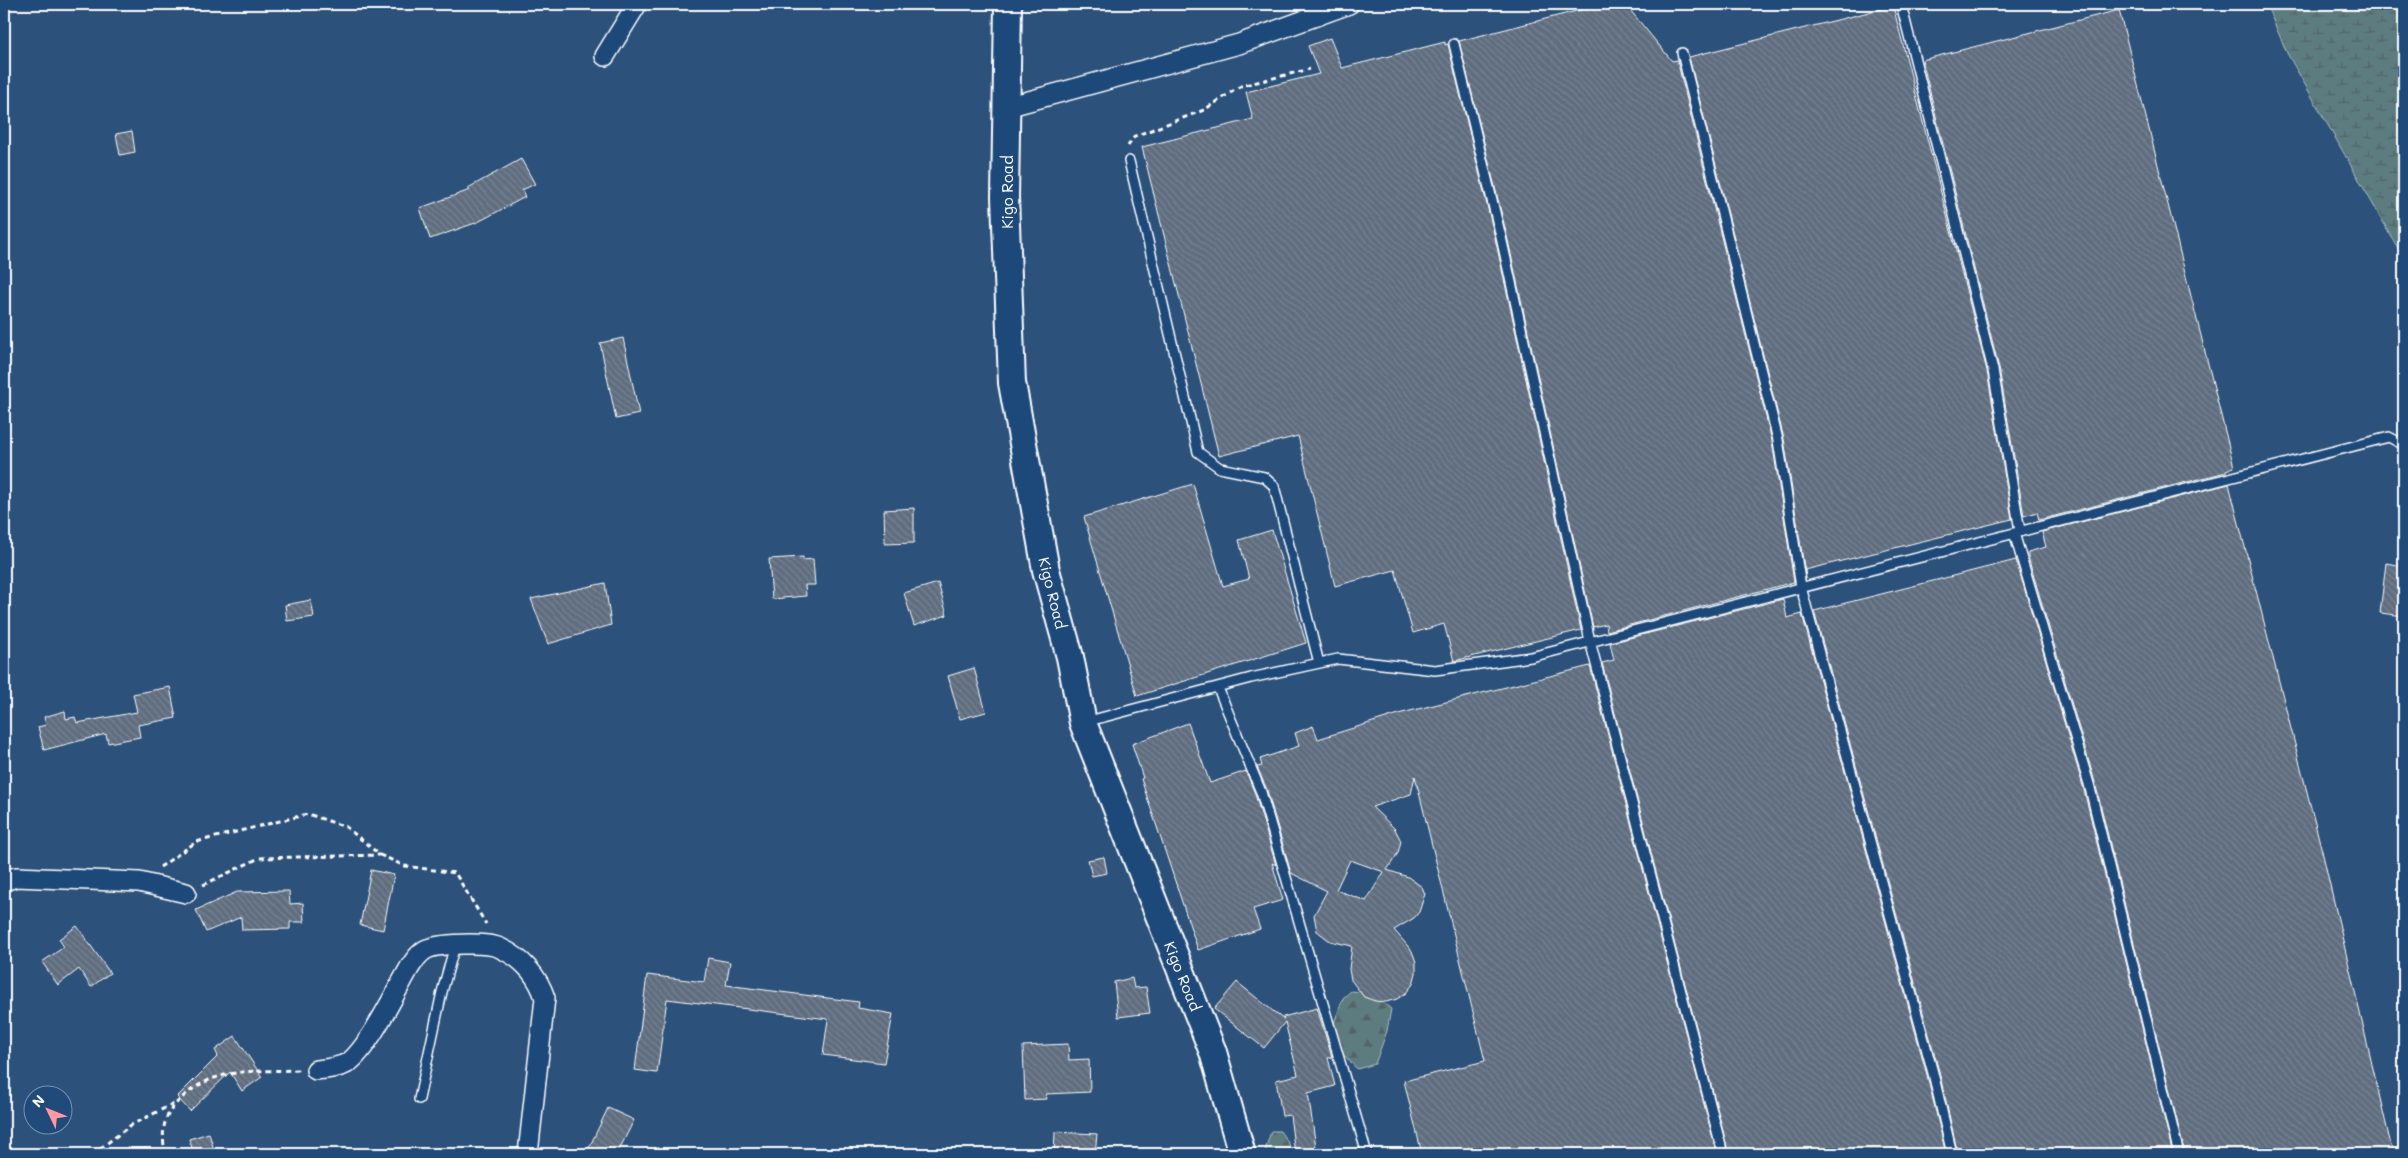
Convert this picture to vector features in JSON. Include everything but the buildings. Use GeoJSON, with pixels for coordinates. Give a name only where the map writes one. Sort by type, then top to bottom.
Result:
{"type":"FeatureCollection","features":[{"type":"Feature","properties":{"kind":"street"},"geometry":{"type":"LineString","coordinates":[[605,56],[637,4]]}},
{"type":"Feature","properties":{"kind":"street","name":"Kigo Road"},"geometry":{"type":"LineString","coordinates":[[1008,4],[1005,197],[1012,383],[1046,570],[1070,657],[1083,722],[1212,1052],[1242,1154]]}},
{"type":"Feature","properties":{"kind":"street"},"geometry":{"type":"LineString","coordinates":[[1007,108],[1239,44],[1349,4]]}},
{"type":"Feature","properties":{"kind":"street"},"geometry":{"type":"LineString","coordinates":[[4,881],[16,878],[139,882],[186,894]]}},
{"type":"Feature","properties":{"kind":"street"},"geometry":{"type":"LineString","coordinates":[[316,1070],[348,1063],[362,1050],[416,957],[426,949],[482,944],[500,948],[530,970],[540,982],[546,998],[528,1154]]}},
{"type":"Feature","properties":{"kind":"lane"},"geometry":{"type":"LineString","coordinates":[[1902,8],[1992,370],[2017,532],[2089,784],[2179,1154]]}},
{"type":"Feature","properties":{"kind":"lane"},"geometry":{"type":"LineString","coordinates":[[1454,44],[1501,237],[1590,641],[1723,1154]]}},
{"type":"Feature","properties":{"kind":"lane"},"geometry":{"type":"LineString","coordinates":[[1682,52],[1778,440],[1801,587],[1933,1073],[1952,1154]]}},
{"type":"Feature","properties":{"kind":"lane"},"geometry":{"type":"LineString","coordinates":[[1129,161],[1198,452],[1220,468],[1264,477],[1274,486],[1319,663]]}},
{"type":"Feature","properties":{"kind":"lane"},"geometry":{"type":"LineString","coordinates":[[1083,722],[1251,678],[1338,659],[1435,670],[1531,656],[2389,438],[2404,445]]}},
{"type":"Feature","properties":{"kind":"lane"},"geometry":{"type":"LineString","coordinates":[[1218,688],[1261,792],[1367,1154]]}},
{"type":"Feature","properties":{"kind":"lane"},"geometry":{"type":"LineString","coordinates":[[419,1099],[442,992],[455,945]]}},
{"type":"Feature","properties":{"kind":"path"},"geometry":{"type":"LineString","coordinates":[[1129,161],[1128,145],[1135,136],[1204,110],[1241,86],[1310,69]]}},
{"type":"Feature","properties":{"kind":"path"},"geometry":{"type":"LineString","coordinates":[[139,882],[196,842],[308,814],[346,827],[380,855],[405,866],[455,873],[500,948]]}},
{"type":"Feature","properties":{"kind":"path"},"geometry":{"type":"LineString","coordinates":[[186,894],[259,858],[380,855]]}},
{"type":"Feature","properties":{"kind":"path"},"geometry":{"type":"LineString","coordinates":[[165,1154],[162,1133],[166,1116],[178,1101],[198,1084],[216,1076],[236,1072],[316,1070]]}},
{"type":"Feature","properties":{"kind":"path"},"geometry":{"type":"LineString","coordinates":[[93,1154],[143,1117],[178,1101]]}},
{"type":"Feature","properties":{"kind":"green space"},"geometry":{"type":"Polygon","coordinates":[[[2266,4],[2404,4],[2404,259],[2287,53],[2266,4]]]}},
{"type":"Feature","properties":{"kind":"green space"},"geometry":{"type":"Polygon","coordinates":[[[1351,991],[1372,993],[1391,1009],[1387,1031],[1375,1064],[1357,1069],[1342,1053],[1334,1023],[1343,998],[1351,991]]]}},
{"type":"Feature","properties":{"kind":"green space"},"geometry":{"type":"Polygon","coordinates":[[[1271,1131],[1280,1131],[1289,1144],[1291,1154],[1264,1154],[1271,1131]]]}}]}
